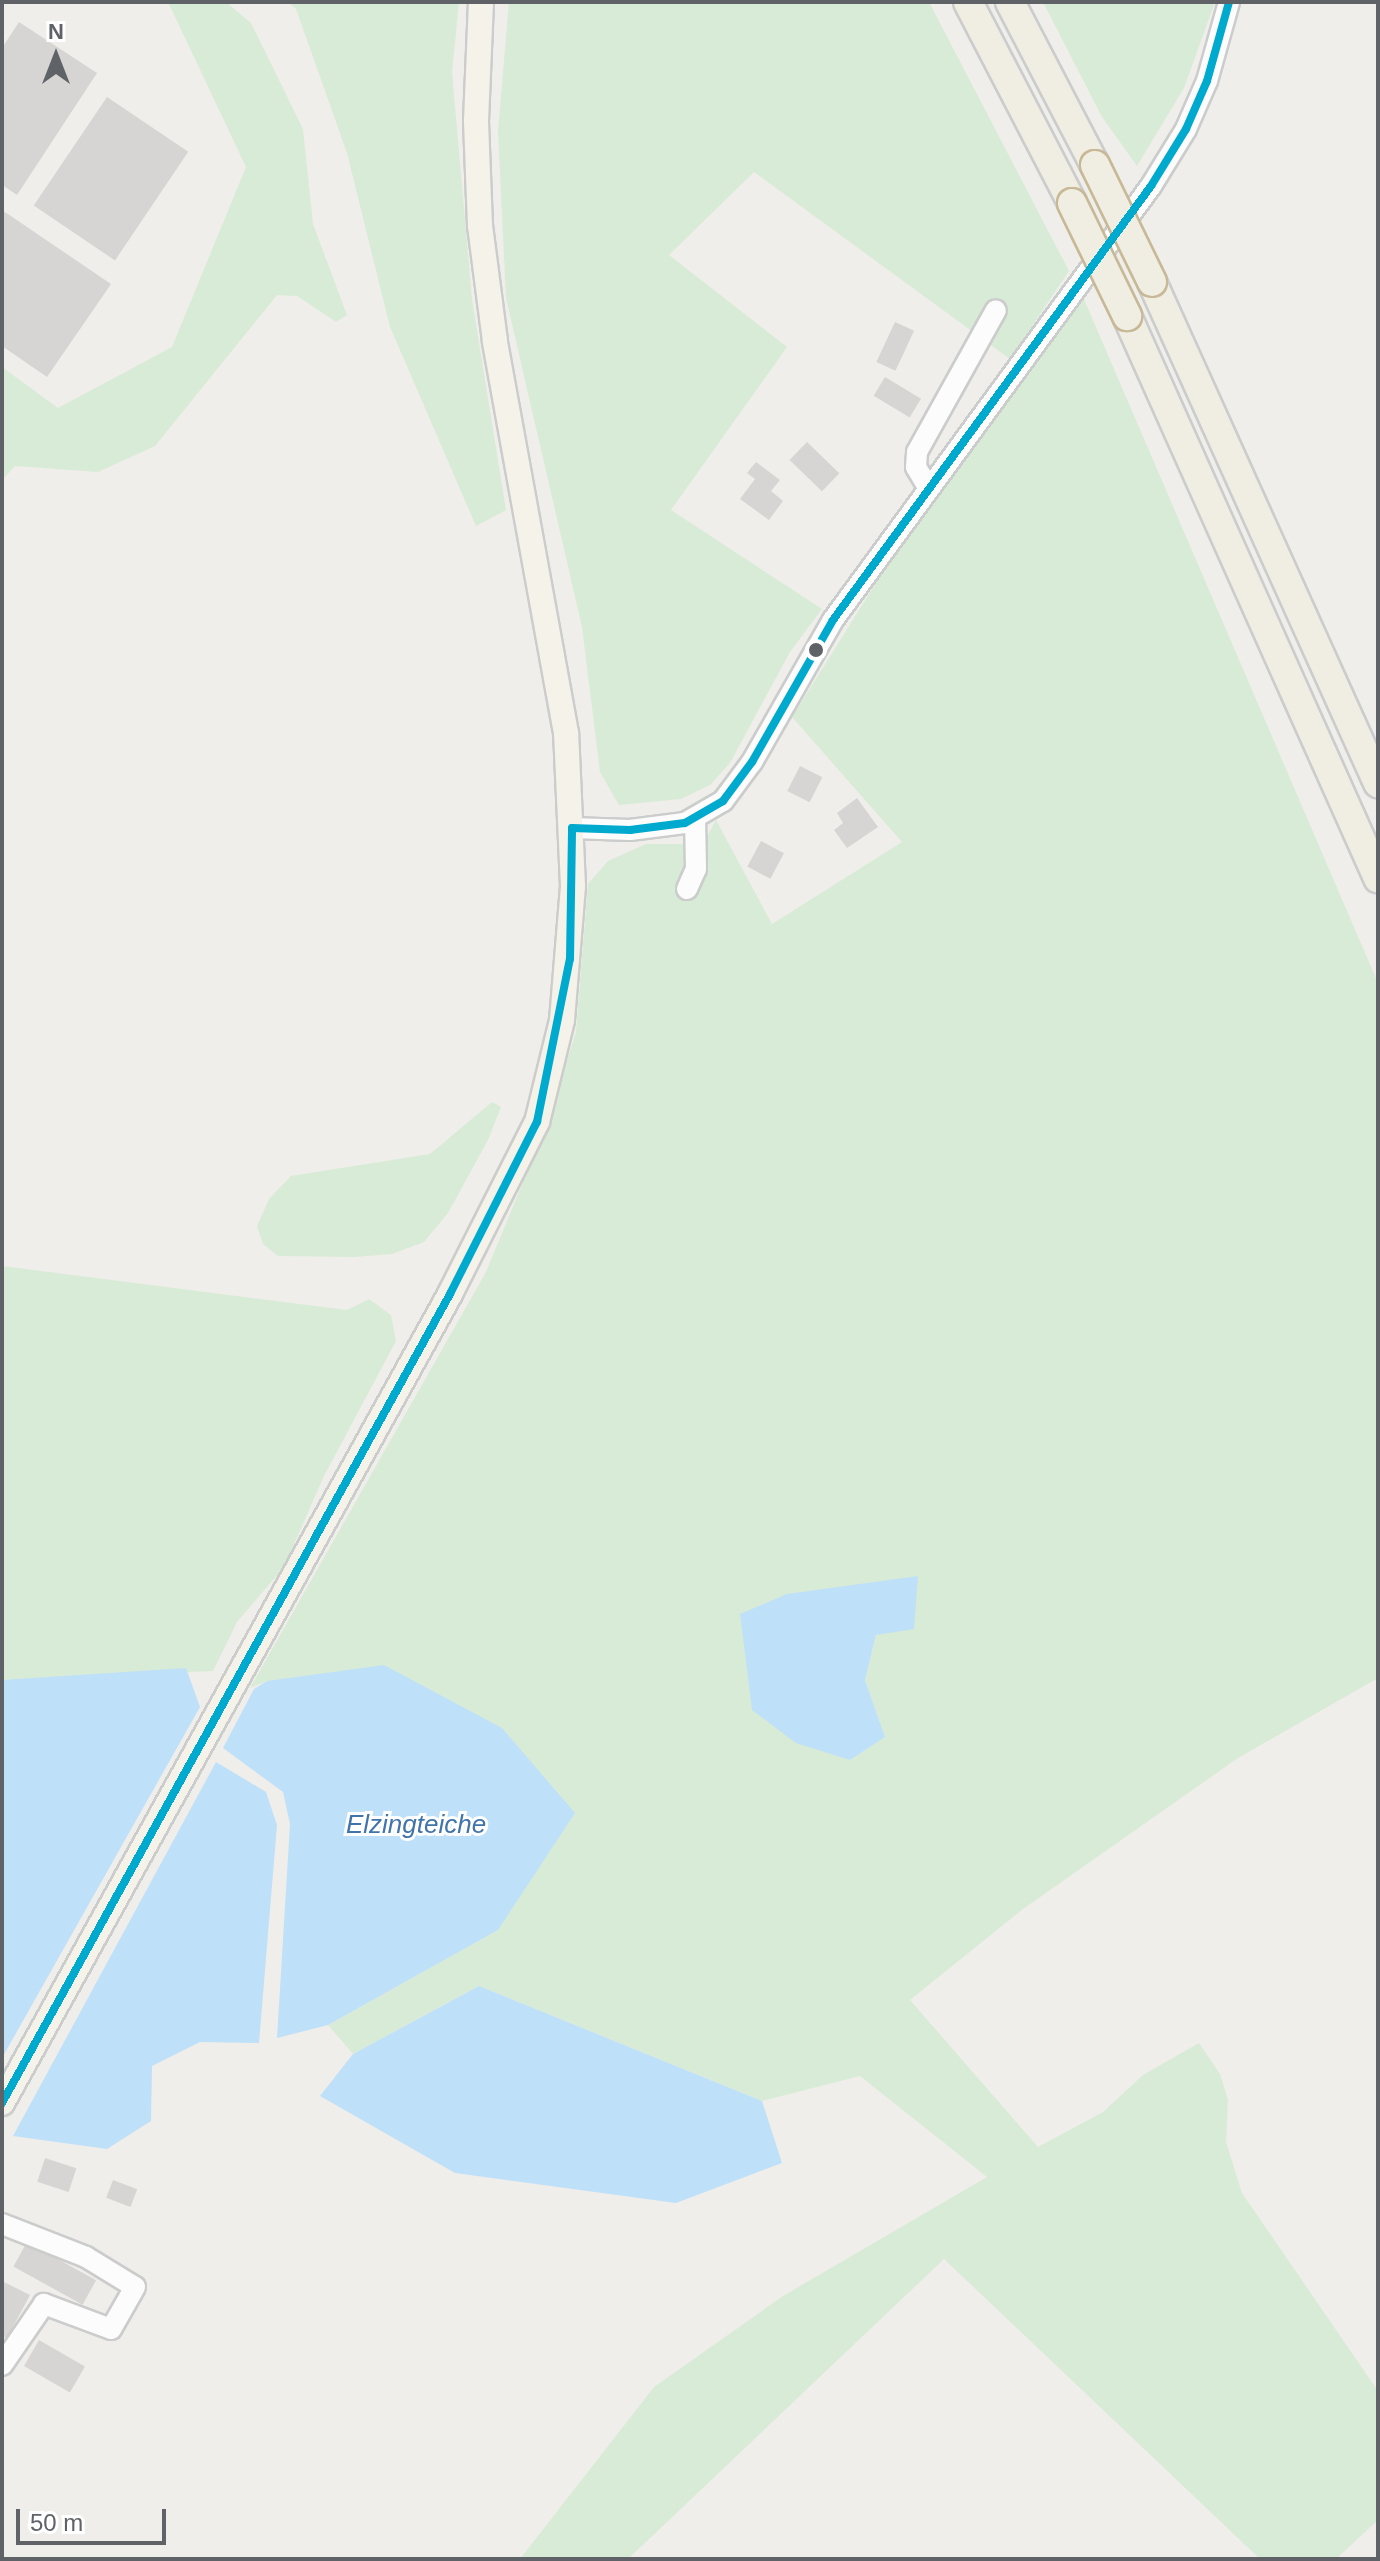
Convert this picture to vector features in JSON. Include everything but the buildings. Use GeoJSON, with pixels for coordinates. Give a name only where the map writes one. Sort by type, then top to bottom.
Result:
{"type":"FeatureCollection","features":[{"type":"Feature","properties":{"kind":"highway"},"geometry":{"type":"LineString","coordinates":[[968,2],[1127,316],[1378,878]]}},
{"type":"Feature","properties":{"kind":"highway"},"geometry":{"type":"LineString","coordinates":[[1010,2],[1152,282],[1378,783]]}},
{"type":"Feature","properties":{"kind":"main road"},"geometry":{"type":"LineString","coordinates":[[2,2103],[450,1294],[537,1122],[570,959],[572,828],[561,693],[495,341],[480,226],[476,121],[481,2]]}},
{"type":"Feature","properties":{"kind":"street"},"geometry":{"type":"LineString","coordinates":[[572,828],[630,830],[695,819],[723,801],[752,762],[833,620],[1151,186],[1186,129],[1207,81],[1229,2]]}},
{"type":"Feature","properties":{"kind":"street"},"geometry":{"type":"LineString","coordinates":[[928,487],[916,467],[917,452],[996,310]]}},
{"type":"Feature","properties":{"kind":"street"},"geometry":{"type":"LineString","coordinates":[[687,889],[696,869],[695,819]]}},
{"type":"Feature","properties":{"kind":"street"},"geometry":{"type":"LineString","coordinates":[[2,2224],[86,2257],[135,2287],[111,2329],[44,2304],[2,2365]]}},
{"type":"Feature","properties":{"kind":"green space"},"geometry":{"type":"Polygon","coordinates":[[[168,2],[226,2],[251,23],[303,129],[313,224],[347,315],[336,322],[297,296],[277,295],[155,446],[98,472],[15,466],[2,480],[2,367],[58,408],[172,347],[246,167],[168,2]]]}},
{"type":"Feature","properties":{"kind":"green space"},"geometry":{"type":"Polygon","coordinates":[[[288,2],[459,2],[452,72],[472,299],[506,510],[476,526],[390,327],[347,153],[296,9],[288,2]]]}},
{"type":"Feature","properties":{"kind":"green space"},"geometry":{"type":"Polygon","coordinates":[[[509,2],[929,2],[1069,271],[1010,359],[754,172],[669,255],[787,347],[671,510],[822,609],[790,652],[730,763],[710,785],[681,799],[619,805],[600,772],[582,627],[506,298],[498,131],[509,2]]]}},
{"type":"Feature","properties":{"kind":"green space"},"geometry":{"type":"Polygon","coordinates":[[[1043,2],[1215,2],[1184,88],[1137,166],[1102,117],[1043,2]]]}},
{"type":"Feature","properties":{"kind":"green space"},"geometry":{"type":"Polygon","coordinates":[[[1083,297],[1378,983],[1378,1678],[1238,1758],[1023,1909],[910,2000],[1038,2147],[1103,2112],[1143,2075],[1199,2043],[1220,2074],[1228,2100],[1226,2142],[1242,2193],[1378,2391],[1378,2520],[1336,2559],[1260,2559],[944,2259],[628,2559],[520,2559],[654,2387],[783,2296],[987,2177],[860,2076],[762,2101],[479,1986],[353,2054],[328,2025],[498,1930],[267,1681],[250,1688],[486,1272],[547,1124],[576,1032],[588,884],[608,861],[646,844],[703,844],[716,820],[772,924],[902,842],[792,717],[886,567],[1083,297]],[[918,1576],[797,1743],[885,1737],[865,1680],[876,1635],[918,1576]]]}},
{"type":"Feature","properties":{"kind":"green space"},"geometry":{"type":"Polygon","coordinates":[[[492,1102],[501,1107],[488,1140],[448,1213],[424,1242],[392,1254],[354,1257],[278,1256],[263,1244],[257,1226],[269,1199],[291,1176],[430,1154],[492,1102]]]}},
{"type":"Feature","properties":{"kind":"green space"},"geometry":{"type":"Polygon","coordinates":[[[2,1266],[347,1310],[369,1299],[391,1315],[396,1341],[324,1476],[284,1567],[237,1622],[213,1671],[2,1680],[2,1266]]]}},
{"type":"Feature","properties":{"kind":"water"},"geometry":{"type":"Polygon","coordinates":[[[918,1576],[914,1629],[876,1635],[865,1680],[885,1737],[850,1760],[796,1743],[752,1710],[740,1614],[787,1594],[918,1576]]]}},
{"type":"Feature","properties":{"kind":"water","name":"Elzingteiche"},"geometry":{"type":"Polygon","coordinates":[[[384,1665],[502,1728],[575,1813],[498,1930],[328,2025],[277,2038],[290,1824],[283,1792],[223,1748],[254,1689],[267,1681],[384,1665]]]}},
{"type":"Feature","properties":{"kind":"water"},"geometry":{"type":"Polygon","coordinates":[[[186,1668],[200,1707],[2,2058],[2,1680],[186,1668]]]}},
{"type":"Feature","properties":{"kind":"water","name":"Elzingteiche"},"geometry":{"type":"Polygon","coordinates":[[[216,1762],[266,1792],[277,1825],[259,2043],[200,2042],[152,2066],[151,2121],[107,2149],[13,2136],[216,1762]]]}},
{"type":"Feature","properties":{"kind":"water"},"geometry":{"type":"Polygon","coordinates":[[[479,1986],[762,2101],[782,2163],[676,2203],[455,2173],[320,2096],[353,2054],[479,1986]]]}},
{"type":"Feature","properties":{"kind":"transit line"},"geometry":{"type":"LineString","coordinates":[[572,828],[630,830],[685,823],[723,801],[752,762],[833,620],[1151,186],[1186,129],[1207,81],[1229,2]]}},
{"type":"Feature","properties":{"kind":"transit line"},"geometry":{"type":"LineString","coordinates":[[2,2103],[450,1294],[537,1122],[570,959],[572,828]]}}]}
